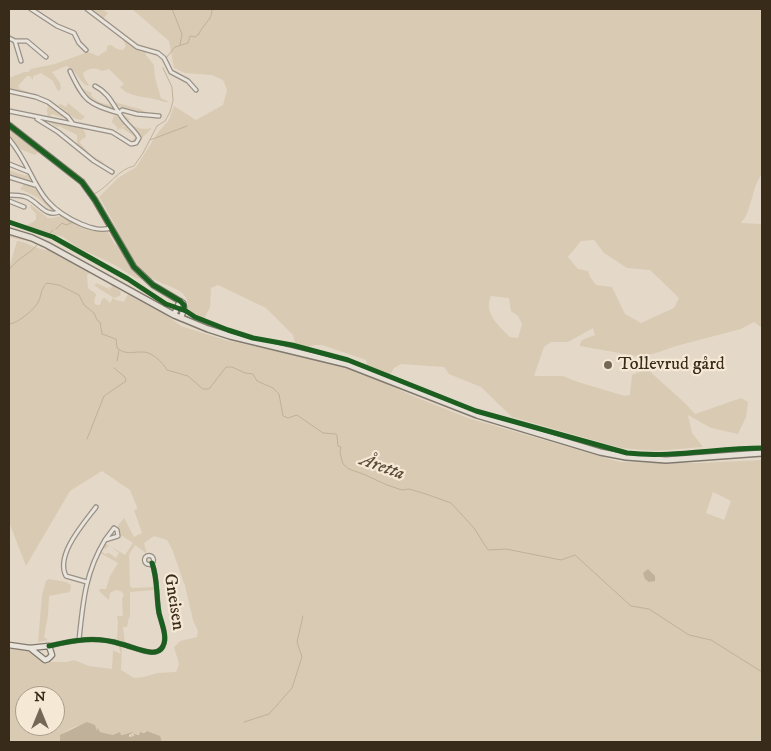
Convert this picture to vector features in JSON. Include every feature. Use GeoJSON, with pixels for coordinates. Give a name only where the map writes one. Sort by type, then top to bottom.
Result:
{"type":"FeatureCollection","features":[{"type":"Feature","properties":{"kind":"main road"},"geometry":{"type":"LineString","coordinates":[[9,232],[32,238],[48,245],[181,318],[230,336],[346,364],[477,415],[609,454],[626,458],[666,460],[762,453]]}},
{"type":"Feature","properties":{"kind":"street"},"geometry":{"type":"LineString","coordinates":[[31,9],[57,26],[74,33],[79,43],[86,50]]}},
{"type":"Feature","properties":{"kind":"street"},"geometry":{"type":"LineString","coordinates":[[87,9],[133,45],[154,51],[161,56],[171,72],[188,81],[196,90]]}},
{"type":"Feature","properties":{"kind":"street"},"geometry":{"type":"LineString","coordinates":[[9,38],[15,41],[27,41],[46,57]]}},
{"type":"Feature","properties":{"kind":"street"},"geometry":{"type":"LineString","coordinates":[[15,41],[21,61]]}},
{"type":"Feature","properties":{"kind":"street"},"geometry":{"type":"LineString","coordinates":[[70,71],[88,101],[92,104],[119,112],[122,110],[137,114],[159,116]]}},
{"type":"Feature","properties":{"kind":"street"},"geometry":{"type":"LineString","coordinates":[[9,111],[112,132],[131,144],[136,143],[138,136],[106,93],[95,86]]}},
{"type":"Feature","properties":{"kind":"street"},"geometry":{"type":"LineString","coordinates":[[9,91],[48,102],[68,116],[73,124]]}},
{"type":"Feature","properties":{"kind":"street"},"geometry":{"type":"LineString","coordinates":[[35,117],[58,132],[94,161],[112,172]]}},
{"type":"Feature","properties":{"kind":"street"},"geometry":{"type":"LineString","coordinates":[[9,125],[82,182],[95,200],[130,262],[153,285],[180,301],[184,308],[181,318]]}},
{"type":"Feature","properties":{"kind":"street"},"geometry":{"type":"LineString","coordinates":[[9,139],[46,202],[72,220],[91,228],[103,230],[111,228]]}},
{"type":"Feature","properties":{"kind":"street"},"geometry":{"type":"LineString","coordinates":[[9,164],[29,172]]}},
{"type":"Feature","properties":{"kind":"street"},"geometry":{"type":"LineString","coordinates":[[9,177],[35,185]]}},
{"type":"Feature","properties":{"kind":"street"},"geometry":{"type":"LineString","coordinates":[[9,195],[28,198],[49,213],[59,212]]}},
{"type":"Feature","properties":{"kind":"street"},"geometry":{"type":"LineString","coordinates":[[16,195],[9,201],[24,207]]}},
{"type":"Feature","properties":{"kind":"street"},"geometry":{"type":"LineString","coordinates":[[174,315],[180,301]]}},
{"type":"Feature","properties":{"kind":"street"},"geometry":{"type":"LineString","coordinates":[[87,582],[66,576],[63,571],[63,565],[68,547],[96,507]]}},
{"type":"Feature","properties":{"kind":"street"},"geometry":{"type":"LineString","coordinates":[[79,640],[87,582],[95,558],[105,540]]}},
{"type":"Feature","properties":{"kind":"street","name":"Gneisen"},"geometry":{"type":"LineString","coordinates":[[49,646],[79,640],[106,640],[149,652],[157,652],[162,648],[165,638],[158,610],[157,588],[152,564]]}},
{"type":"Feature","properties":{"kind":"street"},"geometry":{"type":"LineString","coordinates":[[9,645],[30,648],[49,646],[52,655],[48,660],[40,658],[30,648]]}},
{"type":"Feature","properties":{"kind":"shaded area"},"geometry":{"type":"Polygon","coordinates":[[[90,9],[102,9],[108,13],[103,19],[90,9]]]}},
{"type":"Feature","properties":{"kind":"shaded area"},"geometry":{"type":"Polygon","coordinates":[[[132,9],[762,9],[762,174],[758,180],[748,211],[741,223],[762,224],[762,328],[754,322],[741,329],[653,354],[636,356],[580,346],[582,340],[595,335],[593,328],[568,342],[551,342],[544,347],[534,376],[563,376],[625,396],[630,395],[632,375],[647,369],[695,414],[741,398],[748,402],[746,417],[738,434],[711,428],[688,415],[692,433],[703,447],[655,451],[621,448],[512,417],[481,387],[449,374],[444,367],[401,364],[394,368],[390,375],[367,365],[366,360],[322,345],[308,347],[295,344],[293,335],[266,308],[218,285],[211,288],[210,307],[204,319],[194,314],[186,305],[188,305],[187,299],[180,291],[152,278],[151,280],[142,271],[128,251],[99,197],[118,178],[136,167],[159,131],[169,120],[174,106],[196,120],[223,105],[227,90],[223,80],[212,75],[185,73],[174,68],[169,41],[132,9]],[[594,240],[581,241],[568,257],[578,269],[588,271],[596,285],[612,287],[625,314],[641,323],[674,308],[679,298],[650,270],[627,268],[604,253],[594,240]],[[491,296],[489,308],[493,319],[510,337],[518,338],[522,324],[518,316],[511,311],[509,298],[491,296]]]}},
{"type":"Feature","properties":{"kind":"shaded area"},"geometry":{"type":"Polygon","coordinates":[[[125,39],[131,45],[145,51],[154,65],[155,78],[161,98],[169,102],[138,96],[124,91],[120,87],[124,84],[109,69],[102,71],[92,69],[83,73],[88,86],[66,66],[52,72],[60,83],[61,89],[58,91],[52,80],[41,73],[33,76],[33,80],[30,76],[27,76],[18,86],[20,89],[29,92],[29,94],[9,90],[9,78],[29,72],[30,69],[55,64],[88,52],[98,56],[107,50],[107,46],[111,45],[123,50],[126,46],[123,40],[125,39]]]}},
{"type":"Feature","properties":{"kind":"shaded area"},"geometry":{"type":"Polygon","coordinates":[[[81,87],[92,93],[91,95],[95,99],[110,105],[115,110],[90,101],[81,87]]]}},
{"type":"Feature","properties":{"kind":"shaded area"},"geometry":{"type":"Polygon","coordinates":[[[114,102],[140,109],[147,113],[125,109],[114,102]]]}},
{"type":"Feature","properties":{"kind":"shaded area"},"geometry":{"type":"Polygon","coordinates":[[[68,103],[85,117],[81,120],[74,118],[58,105],[61,104],[66,107],[68,103]]]}},
{"type":"Feature","properties":{"kind":"shaded area"},"geometry":{"type":"Polygon","coordinates":[[[48,106],[61,113],[69,120],[68,122],[64,118],[52,114],[48,118],[48,106]]]}},
{"type":"Feature","properties":{"kind":"shaded area"},"geometry":{"type":"Polygon","coordinates":[[[125,113],[124,115],[130,119],[128,121],[133,126],[142,129],[152,128],[141,139],[122,115],[125,113]]]}},
{"type":"Feature","properties":{"kind":"shaded area"},"geometry":{"type":"Polygon","coordinates":[[[114,115],[119,117],[125,125],[117,131],[117,127],[112,122],[114,115]]]}},
{"type":"Feature","properties":{"kind":"shaded area"},"geometry":{"type":"Polygon","coordinates":[[[46,120],[82,128],[86,137],[80,143],[91,155],[103,162],[101,165],[79,148],[77,145],[77,135],[59,126],[57,127],[46,120]]]}},
{"type":"Feature","properties":{"kind":"shaded area"},"geometry":{"type":"Polygon","coordinates":[[[127,126],[137,137],[136,142],[132,142],[135,137],[122,128],[120,131],[121,127],[127,126]]]}},
{"type":"Feature","properties":{"kind":"shaded area"},"geometry":{"type":"Polygon","coordinates":[[[9,128],[39,151],[35,155],[16,146],[9,135],[9,128]]]}},
{"type":"Feature","properties":{"kind":"shaded area"},"geometry":{"type":"Polygon","coordinates":[[[9,170],[26,176],[27,173],[33,183],[9,176],[9,170]]]}},
{"type":"Feature","properties":{"kind":"shaded area"},"geometry":{"type":"Polygon","coordinates":[[[24,184],[35,187],[54,212],[49,211],[49,208],[37,197],[20,189],[24,184]]]}},
{"type":"Feature","properties":{"kind":"shaded area"},"geometry":{"type":"Polygon","coordinates":[[[30,204],[48,218],[61,216],[89,228],[108,232],[131,267],[143,279],[136,278],[113,264],[77,247],[63,237],[26,226],[36,220],[36,214],[30,204]]]}},
{"type":"Feature","properties":{"kind":"shaded area"},"geometry":{"type":"Polygon","coordinates":[[[9,233],[37,242],[91,272],[87,275],[88,288],[96,294],[94,303],[97,305],[100,305],[102,299],[105,298],[110,303],[113,298],[124,302],[128,294],[137,296],[181,326],[225,340],[277,351],[279,349],[333,362],[366,373],[408,394],[468,418],[620,462],[698,463],[762,460],[762,742],[162,742],[159,736],[147,731],[129,737],[133,733],[113,735],[100,732],[99,727],[97,731],[92,726],[82,725],[65,732],[65,686],[15,686],[15,736],[61,736],[60,742],[9,742],[9,647],[29,651],[40,660],[47,662],[74,660],[89,666],[112,669],[113,650],[121,654],[119,647],[114,644],[122,646],[121,670],[134,678],[157,673],[176,672],[179,664],[174,647],[180,641],[197,637],[198,631],[172,549],[167,540],[154,536],[144,543],[147,554],[135,545],[129,555],[130,586],[132,588],[154,587],[155,590],[130,592],[130,617],[127,627],[123,627],[125,643],[110,639],[117,639],[117,616],[123,616],[122,599],[124,595],[121,591],[116,590],[110,593],[109,600],[100,592],[99,589],[106,589],[110,576],[118,563],[100,553],[101,551],[105,554],[109,553],[116,558],[119,553],[111,547],[125,555],[133,543],[121,535],[117,527],[124,518],[134,537],[142,533],[134,510],[137,507],[130,490],[102,471],[70,491],[26,566],[9,522],[9,268],[17,241],[48,250],[31,242],[9,237],[9,233]],[[713,492],[706,513],[724,520],[731,501],[713,492]]]}},
{"type":"Feature","properties":{"kind":"shaded area"},"geometry":{"type":"Polygon","coordinates":[[[110,282],[121,292],[120,296],[114,298],[95,286],[96,283],[111,290],[108,287],[112,288],[110,282]]]}},
{"type":"Feature","properties":{"kind":"shaded area"},"geometry":{"type":"Polygon","coordinates":[[[105,543],[109,545],[106,549],[102,547],[105,543]]]}},
{"type":"Feature","properties":{"kind":"shaded area"},"geometry":{"type":"Polygon","coordinates":[[[648,569],[655,576],[655,581],[649,582],[645,579],[643,573],[648,569]]]}},
{"type":"Feature","properties":{"kind":"shaded area"},"geometry":{"type":"Polygon","coordinates":[[[49,579],[66,582],[71,585],[70,592],[49,596],[44,637],[48,640],[38,642],[42,595],[46,581],[49,579]]]}},
{"type":"Feature","properties":{"kind":"shaded area"},"geometry":{"type":"Polygon","coordinates":[[[87,722],[95,725],[97,731],[98,727],[100,732],[113,735],[120,732],[121,735],[134,732],[129,737],[147,731],[160,736],[162,742],[60,742],[60,736],[65,736],[65,733],[87,722]]]}},
{"type":"Feature","properties":{"kind":"waterway"},"geometry":{"type":"LineString","coordinates":[[172,9],[182,34],[180,45]]}},
{"type":"Feature","properties":{"kind":"waterway"},"geometry":{"type":"LineString","coordinates":[[166,58],[175,47],[188,43],[190,36],[195,37],[199,34],[211,16],[212,9]]}},
{"type":"Feature","properties":{"kind":"waterway"},"geometry":{"type":"LineString","coordinates":[[94,194],[118,174],[134,166],[157,126],[165,121],[170,112],[173,101],[172,87],[163,68]]}},
{"type":"Feature","properties":{"kind":"waterway"},"geometry":{"type":"LineString","coordinates":[[150,140],[187,126]]}},
{"type":"Feature","properties":{"kind":"waterway"},"geometry":{"type":"LineString","coordinates":[[56,229],[62,223],[66,225],[71,223]]}},
{"type":"Feature","properties":{"kind":"waterway"},"geometry":{"type":"LineString","coordinates":[[49,234],[53,230]]}},
{"type":"Feature","properties":{"kind":"waterway"},"geometry":{"type":"LineString","coordinates":[[9,270],[37,245]]}},
{"type":"Feature","properties":{"kind":"waterway","name":"Åretta"},"geometry":{"type":"LineString","coordinates":[[9,324],[20,320],[35,307],[47,283],[59,285],[79,295],[84,305],[94,313],[100,322],[102,334],[116,339],[117,348],[126,352],[149,353],[167,370],[188,376],[203,389],[209,389],[226,367],[232,367],[245,373],[253,374],[257,381],[273,388],[279,394],[283,416],[288,418],[297,415],[323,433],[336,434],[338,446],[341,447],[340,453],[343,464],[349,469],[387,485],[402,490],[409,489],[451,503],[474,528],[488,550],[506,549],[561,560],[575,555],[631,606],[649,609],[689,635],[711,640],[762,672]]}},
{"type":"Feature","properties":{"kind":"waterway"},"geometry":{"type":"LineString","coordinates":[[117,361],[119,350]]}},
{"type":"Feature","properties":{"kind":"waterway"},"geometry":{"type":"LineString","coordinates":[[87,439],[104,396],[126,381],[125,377],[114,368]]}},
{"type":"Feature","properties":{"kind":"waterway"},"geometry":{"type":"LineString","coordinates":[[244,722],[269,714],[292,688],[302,657],[297,642],[303,616]]}},
{"type":"Feature","properties":{"kind":"cycle path"},"geometry":{"type":"LineString","coordinates":[[9,125],[82,182],[95,200],[134,267],[153,285],[180,301],[184,308]]}},
{"type":"Feature","properties":{"kind":"cycle path"},"geometry":{"type":"LineString","coordinates":[[9,222],[53,237],[128,279],[166,304],[186,311],[195,317],[253,338],[292,345],[348,360],[476,411],[627,453],[678,454],[762,448]]}},
{"type":"Feature","properties":{"kind":"cycle path"},"geometry":{"type":"LineString","coordinates":[[49,646],[76,641],[103,640],[143,651],[156,652],[161,649],[164,642],[164,634],[152,563]]}},
{"type":"Feature","properties":{"kind":"place","name":"Tollevrud gård"},"geometry":{"type":"Point","coordinates":[608,365]}}]}
